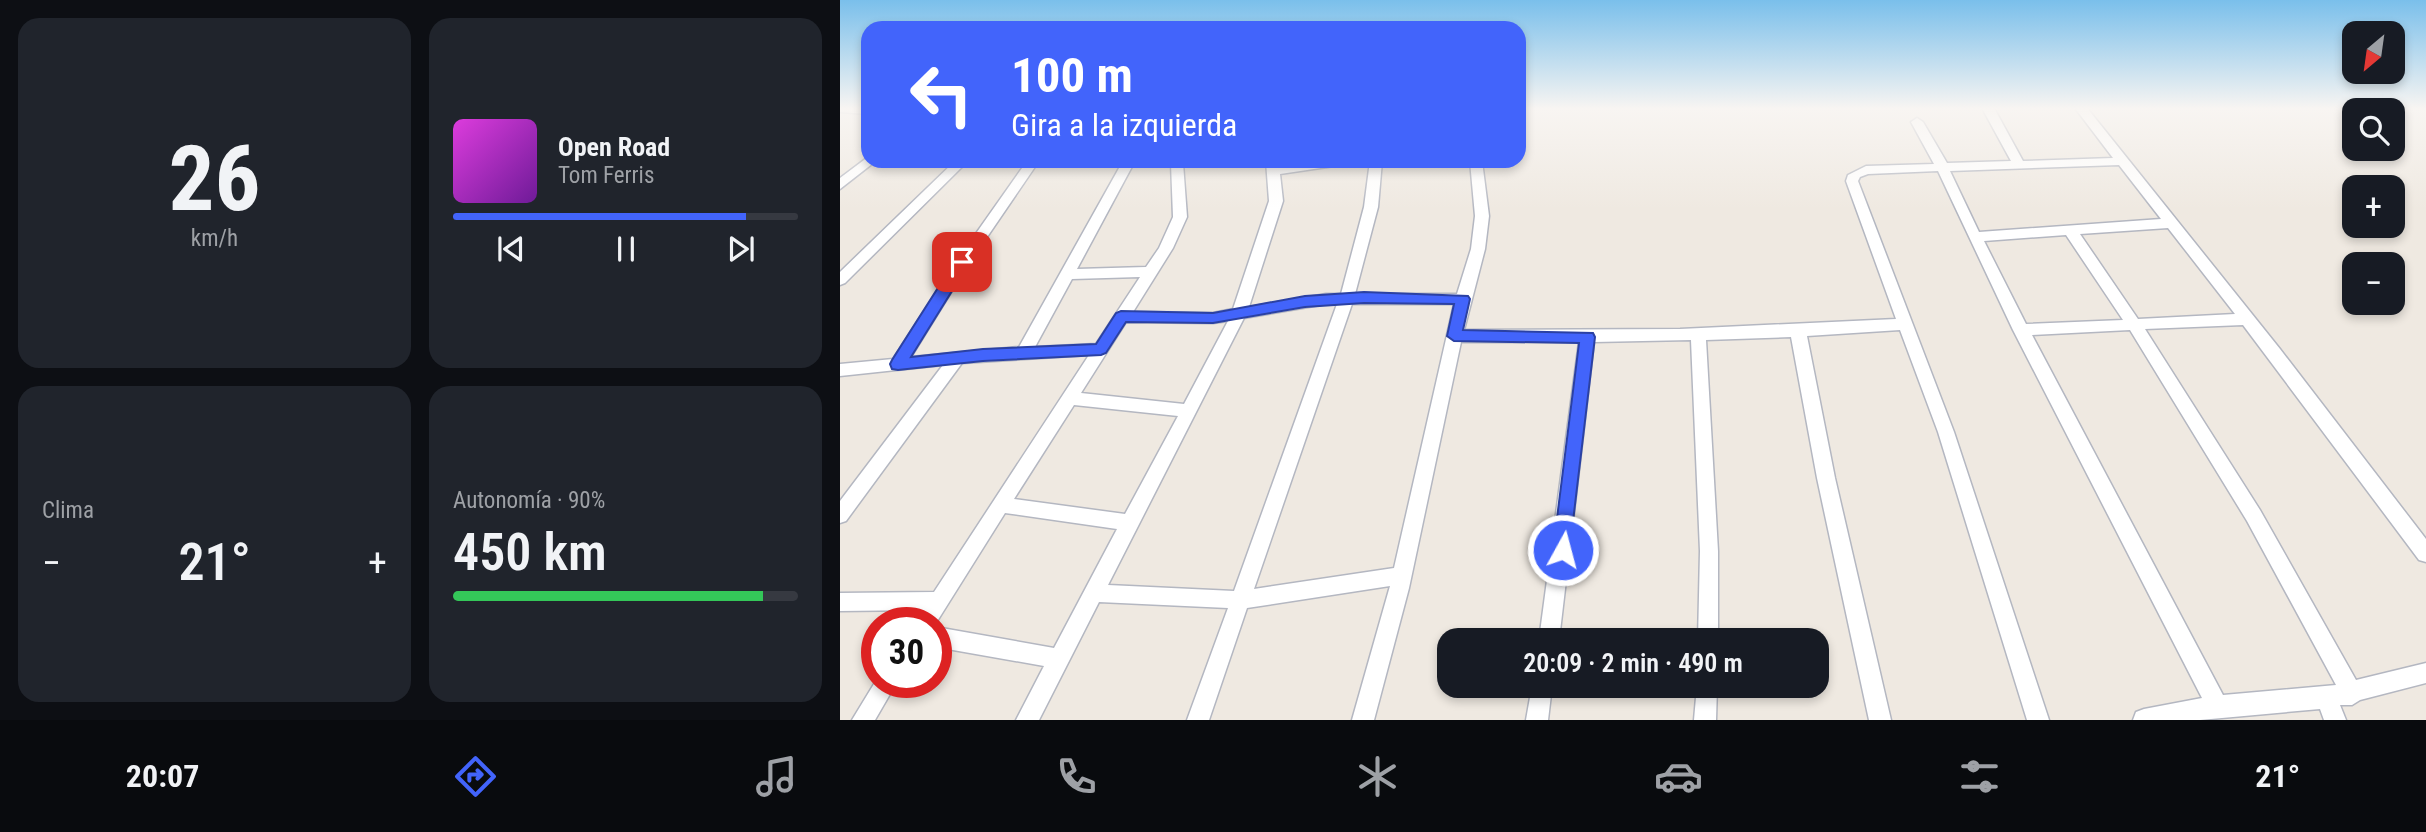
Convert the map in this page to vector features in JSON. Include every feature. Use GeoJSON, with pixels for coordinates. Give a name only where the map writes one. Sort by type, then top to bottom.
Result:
{"type":"FeatureCollection","features":[{"type":"Feature","properties":{"kind":"street"},"geometry":{"type":"LineString","coordinates":[[1928,142],[2021,330],[2217,706]]}},
{"type":"Feature","properties":{"kind":"street"},"geometry":{"type":"LineString","coordinates":[[2007,142],[2020,166]]}},
{"type":"Feature","properties":{"kind":"street"},"geometry":{"type":"LineString","coordinates":[[2106,142],[2426,554]]}},
{"type":"Feature","properties":{"kind":"street"},"geometry":{"type":"LineString","coordinates":[[2038,720],[1946,432],[1852,181],[1854,175],[1866,170],[2121,161]]}},
{"type":"Feature","properties":{"kind":"street"},"geometry":{"type":"LineString","coordinates":[[840,185],[861,167]]}},
{"type":"Feature","properties":{"kind":"street"},"geometry":{"type":"LineString","coordinates":[[840,280],[955,168]]}},
{"type":"Feature","properties":{"kind":"street"},"geometry":{"type":"LineString","coordinates":[[898,364],[962,262],[1028,168]]}},
{"type":"Feature","properties":{"kind":"street"},"geometry":{"type":"LineString","coordinates":[[1024,353],[1125,168]]}},
{"type":"Feature","properties":{"kind":"street"},"geometry":{"type":"LineString","coordinates":[[935,607],[1166,248],[1180,217],[1177,168]]}},
{"type":"Feature","properties":{"kind":"street"},"geometry":{"type":"LineString","coordinates":[[1027,720],[1238,314],[1276,201],[1273,168]]}},
{"type":"Feature","properties":{"kind":"street"},"geometry":{"type":"LineString","coordinates":[[1198,720],[1347,298],[1371,207],[1375,168]]}},
{"type":"Feature","properties":{"kind":"street"},"geometry":{"type":"LineString","coordinates":[[1363,720],[1402,575],[1454,336],[1478,249],[1482,216],[1477,168]]}},
{"type":"Feature","properties":{"kind":"street"},"geometry":{"type":"LineString","coordinates":[[1974,237],[2171,223]]}},
{"type":"Feature","properties":{"kind":"street"},"geometry":{"type":"LineString","coordinates":[[2070,230],[2135,324],[2268,537],[2308,606],[2352,694]]}},
{"type":"Feature","properties":{"kind":"street"},"geometry":{"type":"LineString","coordinates":[[1067,274],[1150,272]]}},
{"type":"Feature","properties":{"kind":"street"},"geometry":{"type":"LineString","coordinates":[[1121,317],[1196,319],[1305,301],[1347,298],[1463,299]]}},
{"type":"Feature","properties":{"kind":"street"},"geometry":{"type":"LineString","coordinates":[[2021,330],[2246,319]]}},
{"type":"Feature","properties":{"kind":"street"},"geometry":{"type":"LineString","coordinates":[[1454,336],[1698,335],[1906,324]]}},
{"type":"Feature","properties":{"kind":"street"},"geometry":{"type":"LineString","coordinates":[[1798,331],[1826,478],[1880,720]]}},
{"type":"Feature","properties":{"kind":"street"},"geometry":{"type":"LineString","coordinates":[[1698,335],[1709,551],[1708,628]]}},
{"type":"Feature","properties":{"kind":"street"},"geometry":{"type":"LineString","coordinates":[[1551,628],[1587,337]]}},
{"type":"Feature","properties":{"kind":"street"},"geometry":{"type":"LineString","coordinates":[[840,370],[957,358],[1101,349]]}},
{"type":"Feature","properties":{"kind":"street"},"geometry":{"type":"LineString","coordinates":[[840,516],[957,358]]}},
{"type":"Feature","properties":{"kind":"street"},"geometry":{"type":"LineString","coordinates":[[1069,398],[1187,411]]}},
{"type":"Feature","properties":{"kind":"street"},"geometry":{"type":"LineString","coordinates":[[1000,505],[1131,523]]}},
{"type":"Feature","properties":{"kind":"street"},"geometry":{"type":"LineString","coordinates":[[1094,593],[1242,600],[1402,575]]}},
{"type":"Feature","properties":{"kind":"street"},"geometry":{"type":"LineString","coordinates":[[840,602],[939,601]]}},
{"type":"Feature","properties":{"kind":"street"},"geometry":{"type":"LineString","coordinates":[[952,640],[1059,659]]}},
{"type":"Feature","properties":{"kind":"street"},"geometry":{"type":"LineString","coordinates":[[2151,719],[2217,706],[2352,694],[2426,673]]}},
{"type":"Feature","properties":{"kind":"street"},"geometry":{"type":"LineString","coordinates":[[863,720],[877,698]]}},
{"type":"Feature","properties":{"kind":"street"},"geometry":{"type":"LineString","coordinates":[[1537,720],[1540,698]]}},
{"type":"Feature","properties":{"kind":"street"},"geometry":{"type":"LineString","coordinates":[[1705,720],[1706,698]]}},
{"type":"Feature","properties":{"kind":"street"},"geometry":{"type":"LineString","coordinates":[[2327,698],[2335,720]]}},
{"type":"Feature","properties":{"kind":"route"},"geometry":{"type":"LineString","coordinates":[[962,262],[898,364],[983,355],[1101,349],[1121,317],[1213,318],[1326,299],[1463,299],[1454,336],[1587,337],[1563,550]]}}]}
